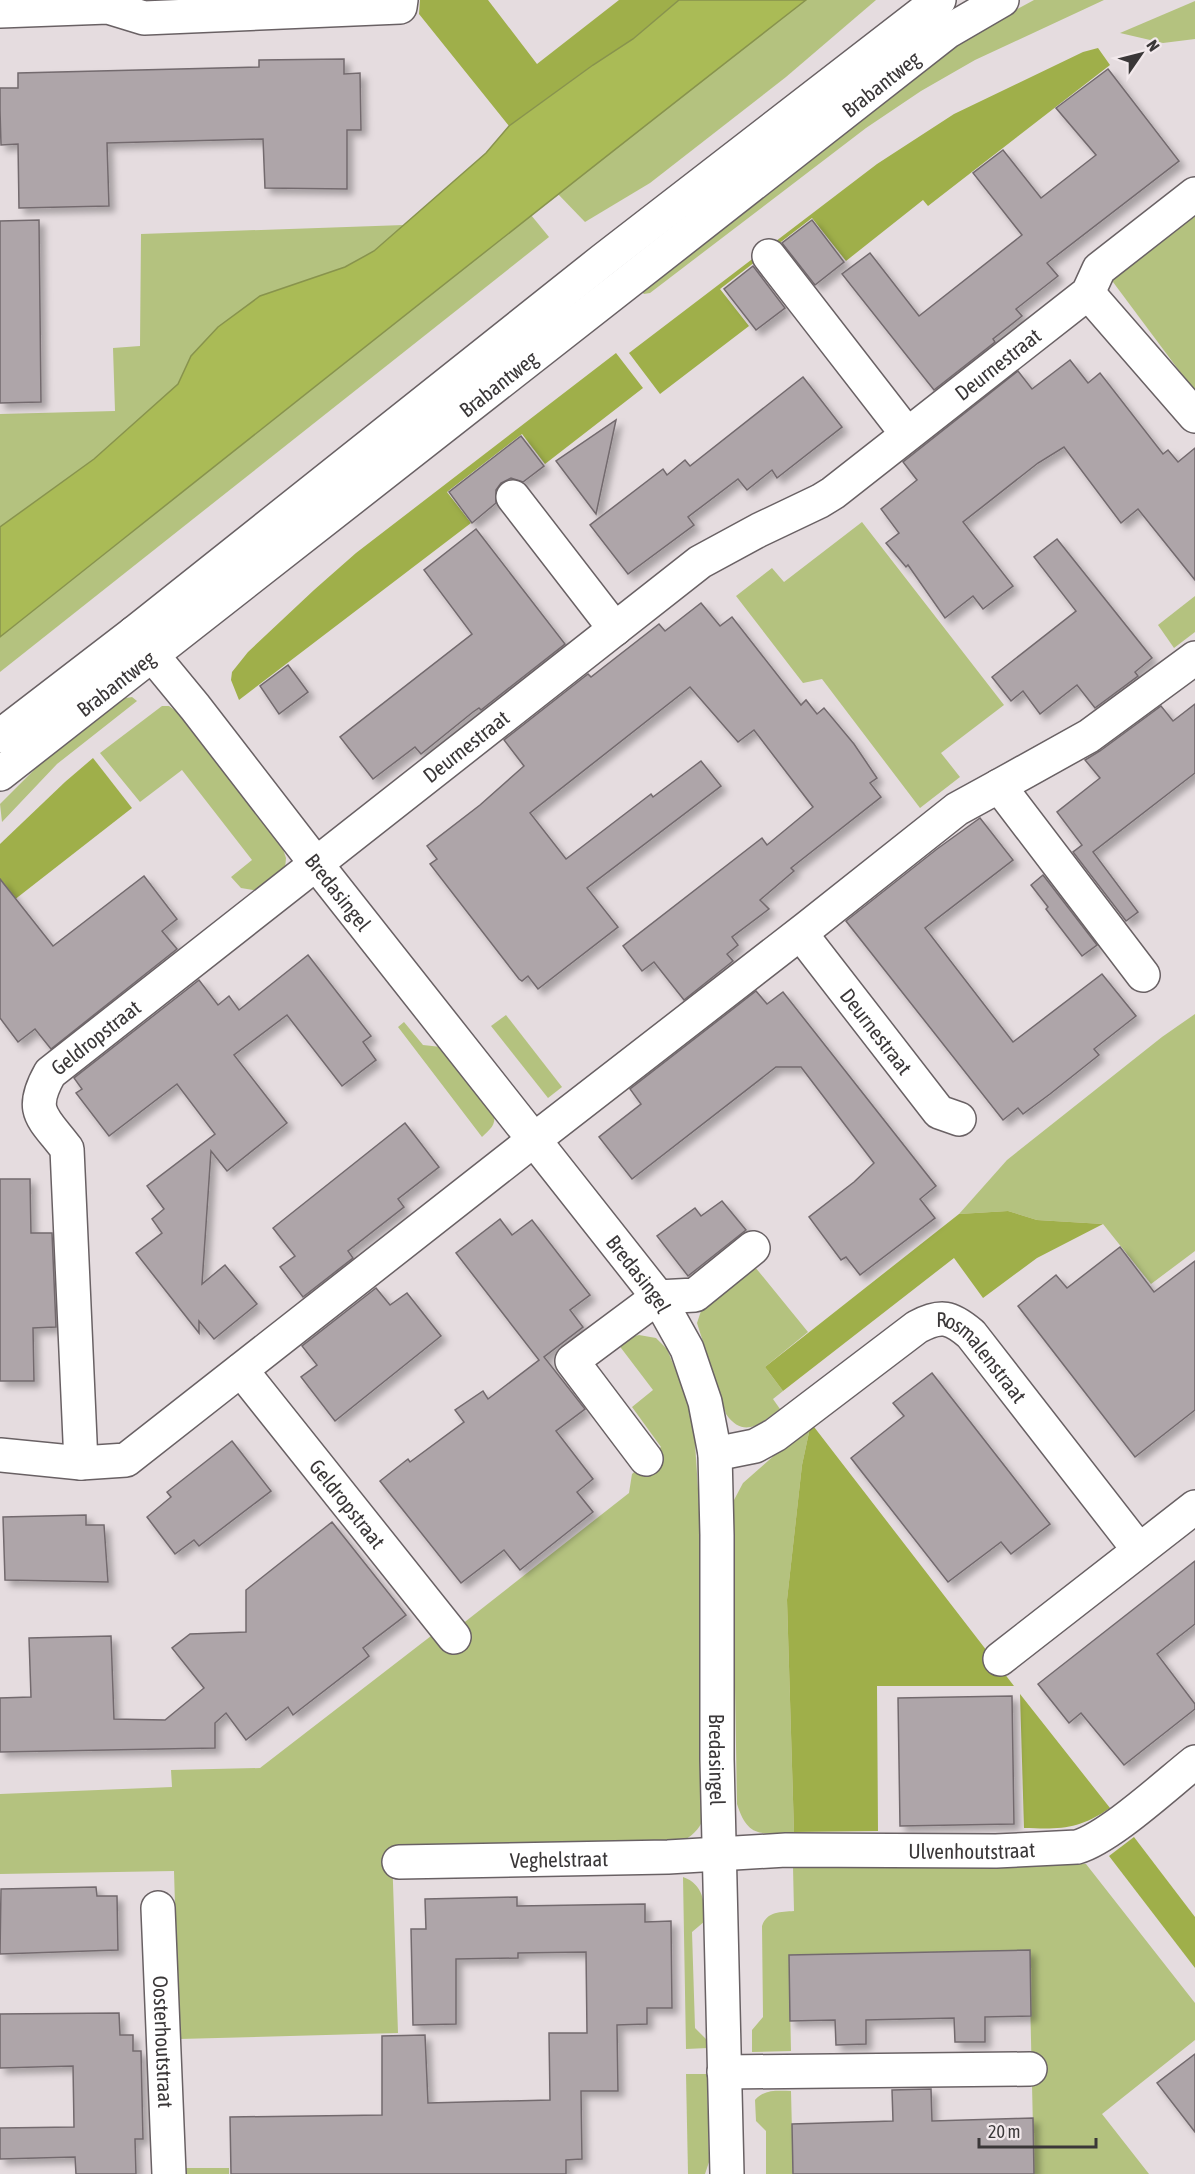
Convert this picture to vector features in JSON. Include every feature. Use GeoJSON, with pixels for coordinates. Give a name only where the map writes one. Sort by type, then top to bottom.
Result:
{"type":"FeatureCollection","features":[{"type":"Feature","properties":{"kind":"street"},"geometry":{"type":"LineString","coordinates":[[0,11],[108,7],[144,18],[400,7],[401,0]]}},
{"type":"Feature","properties":{"kind":"street","name":"Brabantweg"},"geometry":{"type":"LineString","coordinates":[[0,774],[143,644],[603,260],[939,0]]}},
{"type":"Feature","properties":{"kind":"street","name":"Brabantweg"},"geometry":{"type":"LineString","coordinates":[[0,736],[143,644],[947,32],[1002,0]]}},
{"type":"Feature","properties":{"kind":"street","name":"Deurnestraat"},"geometry":{"type":"LineString","coordinates":[[317,865],[700,562],[820,501],[1088,293],[1099,269],[1195,194]]}},
{"type":"Feature","properties":{"kind":"street"},"geometry":{"type":"LineString","coordinates":[[769,256],[907,434]]}},
{"type":"Feature","properties":{"kind":"street"},"geometry":{"type":"LineString","coordinates":[[1088,293],[1195,416]]}},
{"type":"Feature","properties":{"kind":"street"},"geometry":{"type":"LineString","coordinates":[[513,497],[615,629]]}},
{"type":"Feature","properties":{"kind":"street","name":"Bredasingel"},"geometry":{"type":"LineString","coordinates":[[143,644],[195,706],[317,865],[658,1297],[687,1349],[705,1402],[715,1454],[719,1854],[727,2174]]}},
{"type":"Feature","properties":{"kind":"street"},"geometry":{"type":"LineString","coordinates":[[0,1455],[81,1462],[126,1460],[535,1139],[801,934],[957,808],[1089,736],[1195,658]]}},
{"type":"Feature","properties":{"kind":"street"},"geometry":{"type":"LineString","coordinates":[[999,786],[1143,975]]}},
{"type":"Feature","properties":{"kind":"street","name":"Geldropstraat"},"geometry":{"type":"LineString","coordinates":[[81,1462],[67,1149],[39,1113],[40,1091],[50,1073],[317,865]]}},
{"type":"Feature","properties":{"kind":"street","name":"Deurnestraat"},"geometry":{"type":"LineString","coordinates":[[801,934],[939,1112],[959,1119]]}},
{"type":"Feature","properties":{"kind":"street"},"geometry":{"type":"LineString","coordinates":[[646,1459],[572,1361],[658,1297],[695,1295],[753,1248]]}},
{"type":"Feature","properties":{"kind":"street","name":"Rosmalenstraat"},"geometry":{"type":"LineString","coordinates":[[715,1454],[755,1446],[765,1441],[808,1411],[917,1327],[930,1320],[944,1318],[958,1323],[971,1334],[1139,1550]]}},
{"type":"Feature","properties":{"kind":"street","name":"Geldropstraat"},"geometry":{"type":"LineString","coordinates":[[241,1370],[454,1637]]}},
{"type":"Feature","properties":{"kind":"street"},"geometry":{"type":"LineString","coordinates":[[1000,1659],[1195,1507]]}},
{"type":"Feature","properties":{"kind":"street","name":"Ulvenhoutstraat"},"geometry":{"type":"LineString","coordinates":[[719,1854],[786,1850],[996,1851],[1077,1847],[1088,1844],[1195,1762]]}},
{"type":"Feature","properties":{"kind":"street","name":"Veghelstraat"},"geometry":{"type":"LineString","coordinates":[[399,1862],[719,1854]]}},
{"type":"Feature","properties":{"kind":"street","name":"Oosterhoutstraat"},"geometry":{"type":"LineString","coordinates":[[158,1908],[169,2174]]}},
{"type":"Feature","properties":{"kind":"street"},"geometry":{"type":"LineString","coordinates":[[724,2072],[1030,2069]]}},
{"type":"Feature","properties":{"kind":"shaded area"},"geometry":{"type":"Polygon","coordinates":[[[420,0],[488,0],[537,64],[619,0],[679,0],[633,39],[509,126],[419,14],[420,0]]]}},
{"type":"Feature","properties":{"kind":"shaded area"},"geometry":{"type":"Polygon","coordinates":[[[679,0],[806,0],[0,637],[0,527],[94,459],[178,384],[191,356],[218,327],[260,296],[345,267],[374,251],[486,153],[509,126],[633,39],[679,0]]]}},
{"type":"Feature","properties":{"kind":"shaded area"},"geometry":{"type":"Polygon","coordinates":[[[806,0],[876,0],[786,77],[650,183],[585,222],[557,193],[806,0]]]}},
{"type":"Feature","properties":{"kind":"shaded area"},"geometry":{"type":"Polygon","coordinates":[[[1034,0],[1104,0],[975,60],[921,91],[866,128],[650,293],[644,294],[638,288],[947,47],[1034,0]]]}},
{"type":"Feature","properties":{"kind":"shaded area"},"geometry":{"type":"Polygon","coordinates":[[[1195,1],[1195,39],[1163,43],[1120,33],[1195,1]]]}},
{"type":"Feature","properties":{"kind":"shaded area"},"geometry":{"type":"Polygon","coordinates":[[[1098,48],[1110,65],[928,206],[923,200],[846,261],[812,218],[720,289],[749,326],[660,394],[629,353],[877,164],[954,114],[1083,52],[1098,48]]]}},
{"type":"Feature","properties":{"kind":"shaded area"},"geometry":{"type":"Polygon","coordinates":[[[1192,214],[1195,217],[1195,392],[1110,278],[1192,214]]]}},
{"type":"Feature","properties":{"kind":"shaded area"},"geometry":{"type":"Polygon","coordinates":[[[531,215],[549,237],[0,672],[0,637],[531,215]]]}},
{"type":"Feature","properties":{"kind":"shaded area"},"geometry":{"type":"Polygon","coordinates":[[[404,225],[374,251],[345,267],[260,296],[191,356],[178,384],[94,459],[0,527],[0,414],[115,411],[113,348],[140,346],[141,234],[404,225]]]}},
{"type":"Feature","properties":{"kind":"shaded area"},"geometry":{"type":"Polygon","coordinates":[[[616,353],[643,388],[545,464],[522,434],[447,492],[471,523],[239,700],[231,680],[232,672],[248,652],[314,590],[356,553],[616,353]]]}},
{"type":"Feature","properties":{"kind":"shaded area"},"geometry":{"type":"Polygon","coordinates":[[[862,522],[1004,705],[941,753],[960,777],[920,808],[822,679],[803,683],[736,596],[772,568],[784,582],[862,522]]]}},
{"type":"Feature","properties":{"kind":"shaded area"},"geometry":{"type":"Polygon","coordinates":[[[1195,596],[1195,632],[1174,648],[1158,625],[1195,596]]]}},
{"type":"Feature","properties":{"kind":"shaded area"},"geometry":{"type":"Polygon","coordinates":[[[132,697],[137,701],[57,764],[2,822],[0,804],[55,749],[120,699],[132,697]]]}},
{"type":"Feature","properties":{"kind":"shaded area"},"geometry":{"type":"Polygon","coordinates":[[[162,706],[169,706],[183,716],[281,843],[286,858],[285,869],[259,891],[241,888],[231,877],[252,860],[182,770],[140,802],[100,753],[162,706]]]}},
{"type":"Feature","properties":{"kind":"shaded area"},"geometry":{"type":"Polygon","coordinates":[[[93,758],[132,808],[0,911],[0,844],[93,758]]]}},
{"type":"Feature","properties":{"kind":"shaded area"},"geometry":{"type":"Polygon","coordinates":[[[1195,1014],[1195,1251],[1151,1284],[1103,1224],[1037,1220],[1008,1211],[959,1214],[1007,1160],[1162,1037],[1195,1014]]]}},
{"type":"Feature","properties":{"kind":"shaded area"},"geometry":{"type":"Polygon","coordinates":[[[506,1015],[562,1087],[548,1098],[491,1026],[506,1015]]]}},
{"type":"Feature","properties":{"kind":"shaded area"},"geometry":{"type":"Polygon","coordinates":[[[404,1022],[423,1045],[441,1047],[494,1114],[493,1124],[482,1137],[398,1027],[404,1022]]]}},
{"type":"Feature","properties":{"kind":"shaded area"},"geometry":{"type":"Polygon","coordinates":[[[1008,1211],[1037,1220],[1103,1224],[1037,1258],[983,1298],[954,1258],[783,1391],[765,1367],[959,1214],[1008,1211]]]}},
{"type":"Feature","properties":{"kind":"shaded area"},"geometry":{"type":"Polygon","coordinates":[[[755,1267],[808,1332],[765,1367],[783,1391],[773,1399],[780,1409],[760,1424],[746,1428],[733,1422],[726,1414],[697,1323],[701,1311],[755,1267]]]}},
{"type":"Feature","properties":{"kind":"shaded area"},"geometry":{"type":"Polygon","coordinates":[[[639,1335],[656,1338],[667,1349],[685,1393],[694,1428],[699,1504],[705,1814],[699,1826],[683,1841],[392,1853],[398,2033],[179,2039],[174,1871],[0,1874],[0,1794],[172,1787],[171,1770],[260,1768],[431,1636],[438,1643],[629,1493],[632,1474],[661,1447],[632,1407],[653,1390],[618,1344],[639,1335]]]}},
{"type":"Feature","properties":{"kind":"shaded area"},"geometry":{"type":"Polygon","coordinates":[[[811,1423],[802,1465],[787,1600],[794,1832],[765,1833],[751,1829],[741,1815],[737,1804],[732,1510],[734,1500],[743,1483],[811,1423]]]}},
{"type":"Feature","properties":{"kind":"shaded area"},"geometry":{"type":"Polygon","coordinates":[[[811,1423],[1014,1686],[877,1686],[878,1831],[794,1832],[787,1600],[802,1465],[811,1423]]]}},
{"type":"Feature","properties":{"kind":"shaded area"},"geometry":{"type":"Polygon","coordinates":[[[1020,1694],[1110,1808],[1088,1821],[1069,1827],[1024,1828],[1020,1694]]]}},
{"type":"Feature","properties":{"kind":"shaded area"},"geometry":{"type":"Polygon","coordinates":[[[1134,1837],[1195,1917],[1195,1968],[1109,1856],[1134,1837]]]}},
{"type":"Feature","properties":{"kind":"shaded area"},"geometry":{"type":"Polygon","coordinates":[[[1060,1861],[1086,1864],[1195,2003],[1195,2040],[1102,2114],[1149,2174],[1034,2174],[1029,1950],[789,1955],[791,2051],[752,2052],[752,2030],[763,2017],[762,1926],[767,1917],[771,1915],[794,1911],[793,1867],[1060,1861]]]}},
{"type":"Feature","properties":{"kind":"shaded area"},"geometry":{"type":"Polygon","coordinates":[[[683,1877],[699,1889],[704,1907],[705,1921],[692,1932],[695,2028],[708,2041],[708,2048],[686,2049],[683,1877]]]}},
{"type":"Feature","properties":{"kind":"shaded area"},"geometry":{"type":"Polygon","coordinates":[[[686,2074],[707,2074],[709,2162],[705,2174],[688,2174],[686,2074]]]}},
{"type":"Feature","properties":{"kind":"shaded area"},"geometry":{"type":"Polygon","coordinates":[[[791,2091],[793,2174],[766,2174],[766,2131],[756,2121],[755,2100],[767,2092],[791,2091]]]}},
{"type":"Feature","properties":{"kind":"shaded area"},"geometry":{"type":"Polygon","coordinates":[[[180,2168],[229,2168],[229,2174],[181,2174],[180,2168]]]}},
{"type":"Feature","properties":{"kind":"building"},"geometry":{"type":"Polygon","coordinates":[[[344,59],[344,74],[360,73],[361,130],[347,130],[347,189],[265,188],[263,139],[107,143],[109,206],[19,208],[18,144],[1,145],[0,110],[0,88],[18,88],[18,73],[259,67],[259,60],[344,59]]]}},
{"type":"Feature","properties":{"kind":"building"},"geometry":{"type":"Polygon","coordinates":[[[1108,69],[1179,161],[1047,263],[1058,276],[1016,309],[1022,316],[993,339],[995,342],[934,390],[842,274],[870,253],[919,316],[1022,235],[973,173],[1003,150],[1041,198],[1096,155],[1056,108],[1108,69]]]}},
{"type":"Feature","properties":{"kind":"building"},"geometry":{"type":"Polygon","coordinates":[[[39,220],[41,402],[0,403],[0,221],[39,220]]]}},
{"type":"Feature","properties":{"kind":"building"},"geometry":{"type":"Polygon","coordinates":[[[812,220],[844,262],[815,285],[782,243],[812,220]]]}},
{"type":"Feature","properties":{"kind":"building"},"geometry":{"type":"Polygon","coordinates":[[[753,266],[785,308],[756,330],[724,289],[753,266]]]}},
{"type":"Feature","properties":{"kind":"building"},"geometry":{"type":"Polygon","coordinates":[[[1070,360],[1088,383],[1100,373],[1163,454],[1168,450],[1178,462],[1195,448],[1195,580],[1138,509],[1121,523],[1064,447],[1038,463],[963,522],[1013,586],[983,609],[973,596],[945,618],[908,565],[906,567],[886,543],[899,533],[881,509],[917,480],[903,462],[1018,371],[1032,389],[1070,360]]]}},
{"type":"Feature","properties":{"kind":"building"},"geometry":{"type":"Polygon","coordinates":[[[803,377],[842,427],[777,478],[772,470],[747,490],[738,479],[688,517],[694,525],[628,574],[590,525],[663,469],[667,475],[685,460],[690,466],[803,377]]]}},
{"type":"Feature","properties":{"kind":"building"},"geometry":{"type":"Polygon","coordinates":[[[616,420],[596,514],[556,461],[616,420]]]}},
{"type":"Feature","properties":{"kind":"building"},"geometry":{"type":"Polygon","coordinates":[[[521,436],[544,466],[523,482],[511,478],[501,483],[496,490],[496,503],[472,523],[449,492],[521,436]]]}},
{"type":"Feature","properties":{"kind":"building"},"geometry":{"type":"Polygon","coordinates":[[[476,529],[565,644],[481,710],[479,708],[473,712],[421,754],[415,747],[373,779],[340,737],[472,634],[424,570],[476,529]]]}},
{"type":"Feature","properties":{"kind":"building"},"geometry":{"type":"Polygon","coordinates":[[[1057,539],[1152,658],[1135,672],[1138,676],[1095,708],[1077,685],[1040,714],[1023,691],[1011,701],[992,677],[1076,611],[1034,557],[1057,539]]]}},
{"type":"Feature","properties":{"kind":"building"},"geometry":{"type":"Polygon","coordinates":[[[701,603],[720,626],[732,617],[801,705],[806,700],[817,714],[824,708],[854,744],[877,778],[870,783],[881,797],[791,868],[794,871],[760,900],[769,909],[732,937],[738,945],[727,954],[733,961],[684,1000],[654,962],[642,971],[623,946],[762,838],[767,845],[813,807],[754,730],[738,742],[690,687],[530,813],[566,859],[651,794],[653,797],[701,761],[721,786],[587,888],[618,927],[538,989],[528,976],[522,981],[519,979],[430,864],[437,859],[427,846],[480,805],[524,766],[504,740],[588,674],[591,677],[659,624],[665,631],[701,603]]]}},
{"type":"Feature","properties":{"kind":"building"},"geometry":{"type":"Polygon","coordinates":[[[288,665],[308,692],[279,714],[260,686],[288,665]]]}},
{"type":"Feature","properties":{"kind":"building"},"geometry":{"type":"Polygon","coordinates":[[[1195,704],[1195,773],[1093,852],[1138,912],[1126,921],[1073,852],[1082,845],[1057,812],[1100,778],[1085,760],[1161,706],[1173,721],[1195,704]]]}},
{"type":"Feature","properties":{"kind":"building"},"geometry":{"type":"Polygon","coordinates":[[[980,818],[1013,860],[925,928],[1013,1042],[1102,974],[1136,1016],[1094,1049],[1099,1055],[1050,1094],[1023,1114],[1018,1108],[1003,1120],[846,921],[980,818]]]}},
{"type":"Feature","properties":{"kind":"building"},"geometry":{"type":"Polygon","coordinates":[[[1043,875],[1097,945],[1082,956],[1046,909],[1048,907],[1031,885],[1043,875]]]}},
{"type":"Feature","properties":{"kind":"building"},"geometry":{"type":"Polygon","coordinates":[[[144,876],[177,919],[162,931],[177,949],[51,1049],[35,1029],[18,1042],[0,1018],[0,879],[53,946],[144,876]]]}},
{"type":"Feature","properties":{"kind":"building"},"geometry":{"type":"Polygon","coordinates":[[[308,955],[371,1036],[363,1042],[376,1060],[342,1086],[287,1015],[234,1055],[287,1123],[227,1171],[211,1151],[202,1284],[225,1265],[257,1304],[214,1339],[199,1321],[199,1333],[136,1253],[162,1233],[152,1219],[164,1209],[147,1186],[215,1134],[177,1084],[109,1136],[76,1093],[82,1089],[74,1078],[199,980],[218,1005],[229,996],[239,1010],[308,955]]]}},
{"type":"Feature","properties":{"kind":"building"},"geometry":{"type":"Polygon","coordinates":[[[756,991],[767,1004],[783,992],[936,1186],[920,1199],[935,1218],[860,1275],[846,1257],[841,1260],[809,1217],[854,1182],[874,1163],[801,1067],[776,1067],[632,1179],[599,1137],[641,1104],[630,1089],[756,991]]]}},
{"type":"Feature","properties":{"kind":"building"},"geometry":{"type":"Polygon","coordinates":[[[405,1123],[439,1167],[398,1199],[404,1207],[348,1251],[353,1258],[303,1297],[280,1267],[295,1256],[273,1228],[405,1123]]]}},
{"type":"Feature","properties":{"kind":"building"},"geometry":{"type":"Polygon","coordinates":[[[0,1179],[30,1179],[31,1233],[52,1233],[56,1327],[33,1328],[34,1381],[0,1381],[0,1179]]]}},
{"type":"Feature","properties":{"kind":"building"},"geometry":{"type":"Polygon","coordinates":[[[722,1201],[746,1230],[688,1276],[657,1236],[695,1208],[701,1216],[722,1201]]]}},
{"type":"Feature","properties":{"kind":"building"},"geometry":{"type":"Polygon","coordinates":[[[500,1219],[512,1235],[532,1220],[590,1295],[570,1310],[583,1327],[544,1357],[585,1409],[556,1431],[593,1479],[577,1492],[593,1512],[520,1570],[504,1550],[461,1583],[380,1481],[408,1459],[410,1462],[464,1422],[455,1410],[483,1391],[488,1399],[539,1360],[456,1253],[500,1219]]]}},
{"type":"Feature","properties":{"kind":"building"},"geometry":{"type":"Polygon","coordinates":[[[1120,1247],[1154,1292],[1195,1261],[1195,1410],[1135,1457],[1018,1306],[1056,1275],[1067,1288],[1120,1247]]]}},
{"type":"Feature","properties":{"kind":"building"},"geometry":{"type":"Polygon","coordinates":[[[376,1288],[390,1305],[407,1293],[441,1336],[335,1421],[301,1377],[317,1365],[302,1346],[376,1288]]]}},
{"type":"Feature","properties":{"kind":"building"},"geometry":{"type":"Polygon","coordinates":[[[932,1373],[1050,1524],[1011,1554],[1001,1542],[948,1582],[851,1458],[904,1416],[893,1403],[932,1373]]]}},
{"type":"Feature","properties":{"kind":"building"},"geometry":{"type":"Polygon","coordinates":[[[232,1441],[271,1491],[199,1546],[194,1540],[175,1554],[147,1517],[171,1497],[167,1492],[232,1441]]]}},
{"type":"Feature","properties":{"kind":"building"},"geometry":{"type":"Polygon","coordinates":[[[86,1515],[86,1525],[104,1525],[108,1582],[5,1580],[3,1517],[86,1515]]]}},
{"type":"Feature","properties":{"kind":"building"},"geometry":{"type":"Polygon","coordinates":[[[332,1522],[406,1615],[363,1648],[369,1656],[293,1715],[288,1707],[246,1740],[226,1713],[215,1723],[215,1748],[0,1752],[0,1698],[31,1697],[29,1638],[111,1636],[114,1719],[165,1720],[204,1688],[172,1648],[190,1634],[246,1632],[246,1590],[332,1522]]]}},
{"type":"Feature","properties":{"kind":"building"},"geometry":{"type":"Polygon","coordinates":[[[1195,1561],[1195,1624],[1157,1654],[1195,1704],[1195,1709],[1124,1765],[1081,1713],[1069,1723],[1038,1684],[1195,1561]]]}},
{"type":"Feature","properties":{"kind":"building"},"geometry":{"type":"Polygon","coordinates":[[[1012,1696],[1014,1824],[900,1826],[898,1698],[1012,1696]]]}},
{"type":"Feature","properties":{"kind":"building"},"geometry":{"type":"Polygon","coordinates":[[[96,1887],[97,1896],[117,1896],[118,1950],[0,1954],[1,1889],[96,1887]]]}},
{"type":"Feature","properties":{"kind":"building"},"geometry":{"type":"Polygon","coordinates":[[[517,1897],[517,1906],[645,1904],[645,1922],[671,1921],[672,2008],[647,2008],[647,2024],[617,2025],[618,2091],[581,2091],[582,2159],[566,2160],[566,2174],[231,2174],[230,2117],[382,2115],[382,2036],[425,2035],[428,2103],[550,2100],[549,2033],[587,2033],[586,1952],[518,1953],[518,1958],[456,1959],[456,2024],[413,2025],[411,1929],[426,1929],[425,1899],[517,1897]]]}},
{"type":"Feature","properties":{"kind":"building"},"geometry":{"type":"Polygon","coordinates":[[[1030,1950],[1031,2016],[985,2017],[985,2042],[955,2042],[954,2018],[866,2020],[866,2044],[836,2045],[835,2020],[790,2021],[789,1955],[1030,1950]]]}},
{"type":"Feature","properties":{"kind":"building"},"geometry":{"type":"Polygon","coordinates":[[[119,2013],[120,2035],[133,2035],[133,2051],[141,2051],[143,2139],[135,2139],[136,2174],[76,2174],[75,2157],[0,2159],[0,2128],[74,2127],[73,2066],[0,2068],[0,2014],[119,2013]]]}},
{"type":"Feature","properties":{"kind":"building"},"geometry":{"type":"Polygon","coordinates":[[[1195,2054],[1195,2132],[1157,2083],[1195,2054]]]}},
{"type":"Feature","properties":{"kind":"building"},"geometry":{"type":"Polygon","coordinates":[[[931,2089],[932,2121],[1033,2118],[1034,2174],[793,2174],[792,2124],[893,2121],[892,2090],[931,2089]]]}}]}
